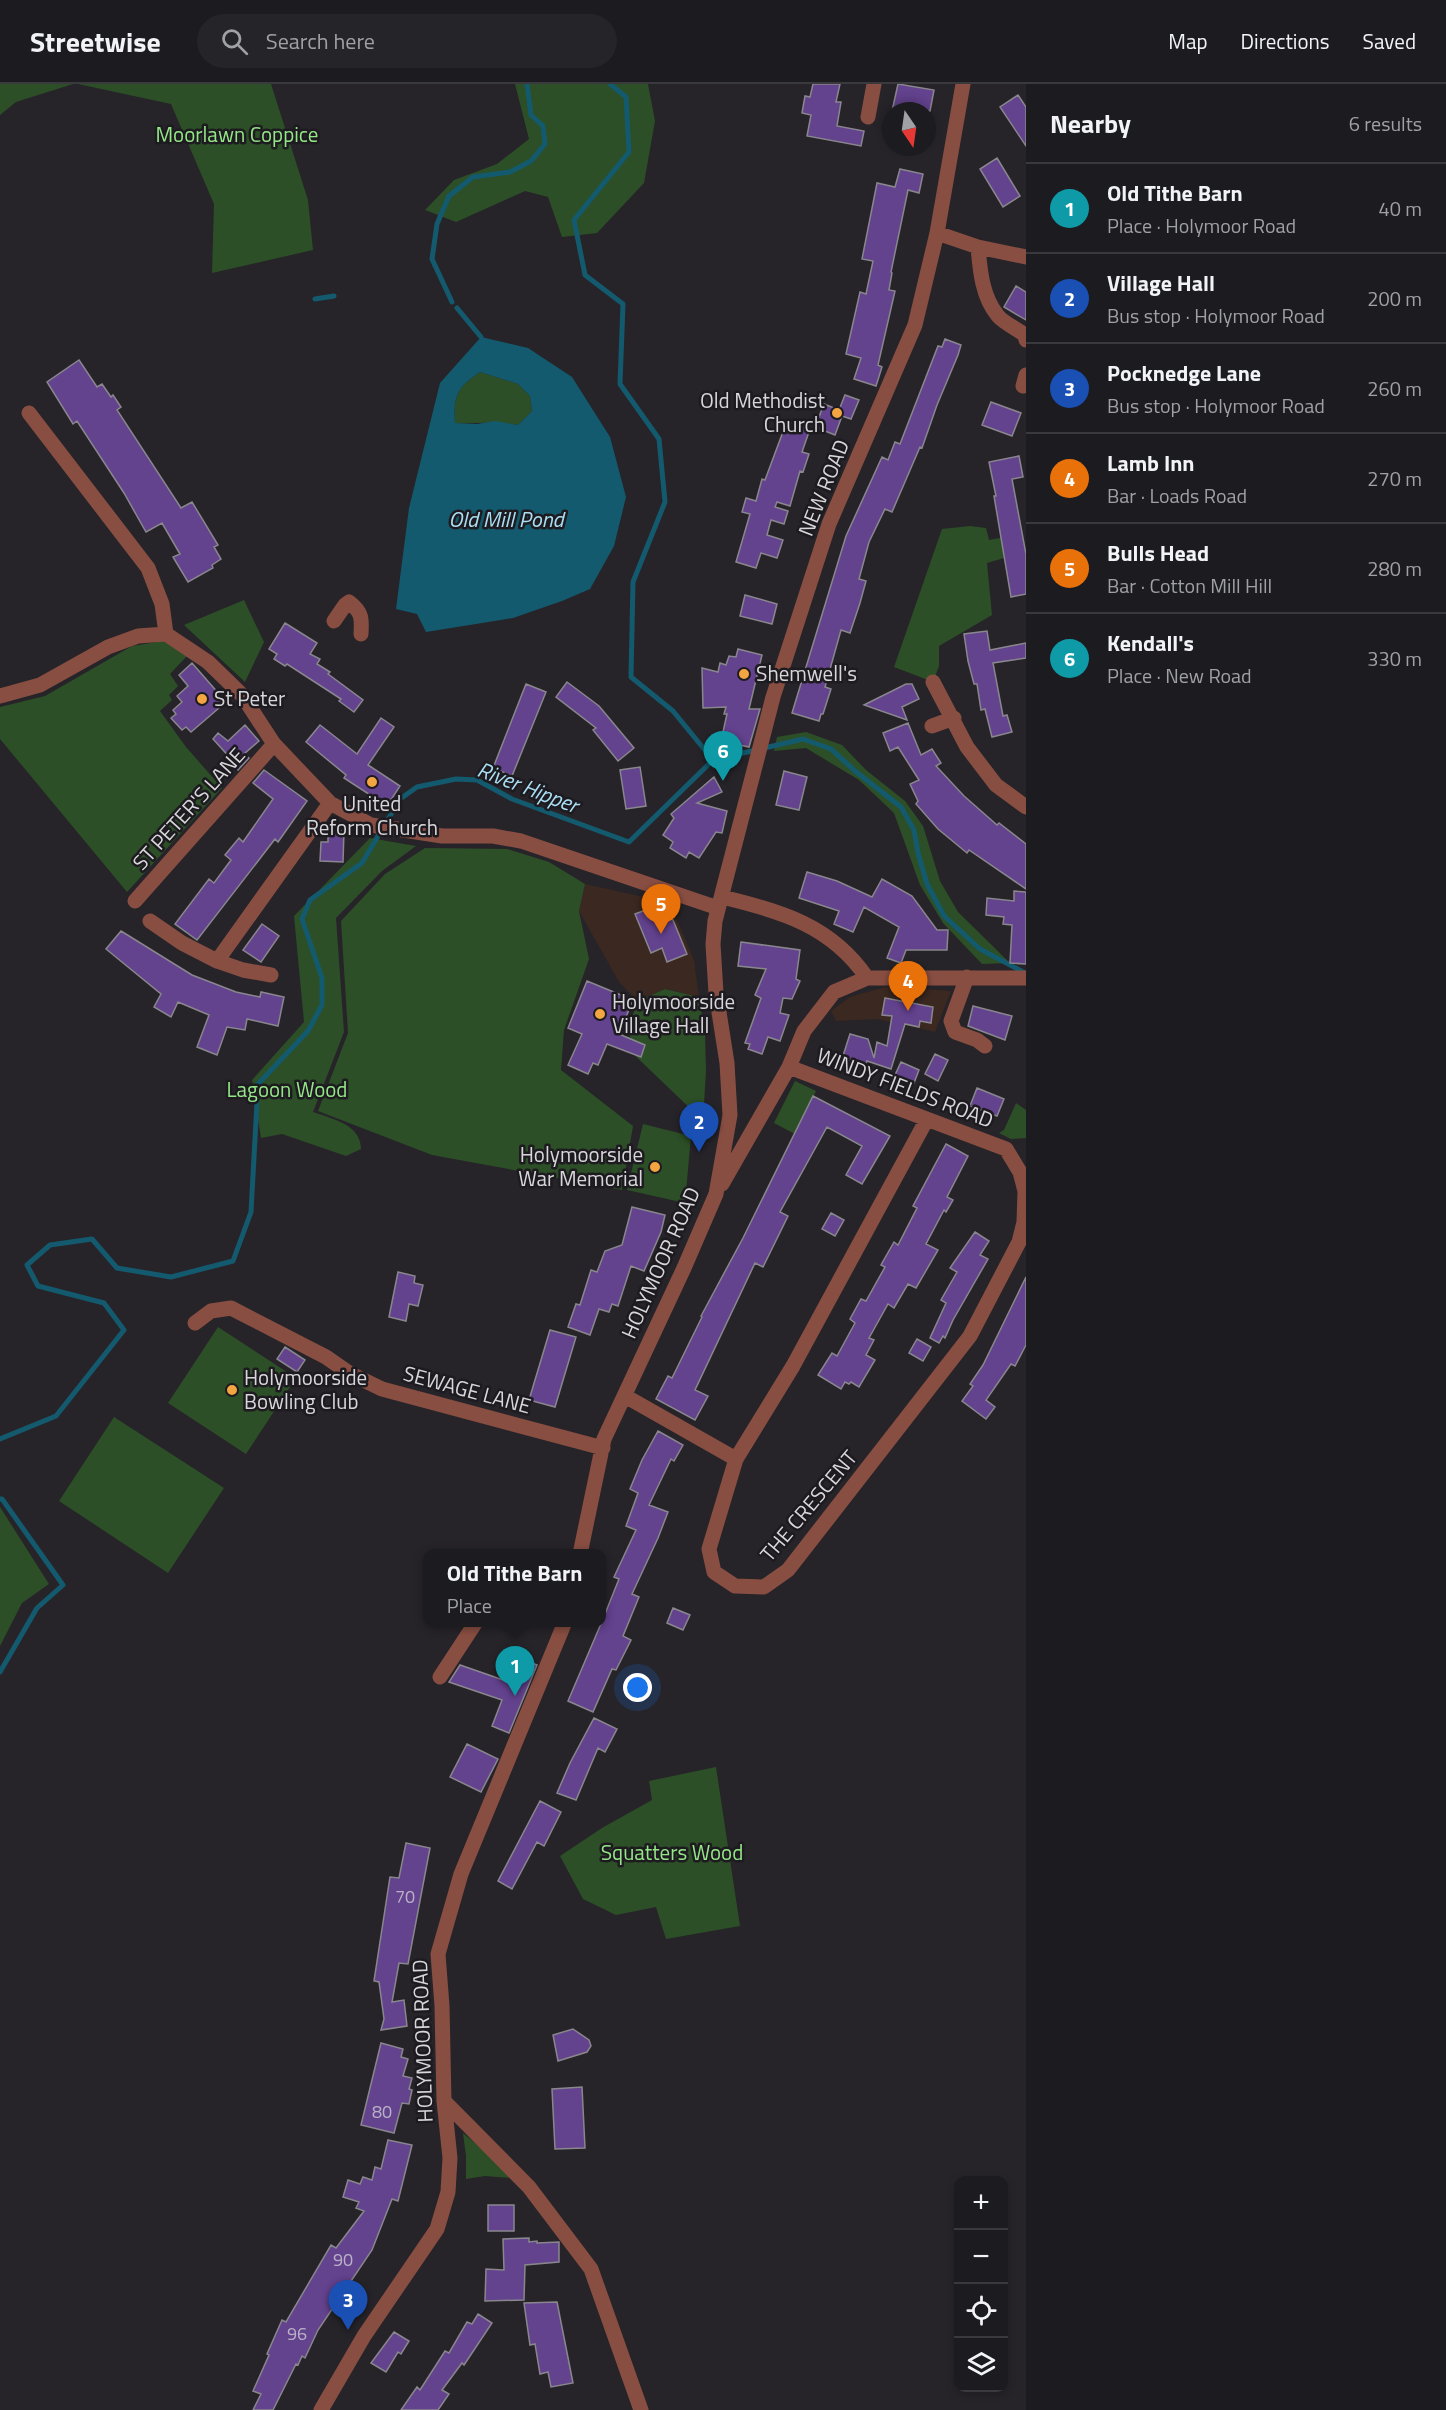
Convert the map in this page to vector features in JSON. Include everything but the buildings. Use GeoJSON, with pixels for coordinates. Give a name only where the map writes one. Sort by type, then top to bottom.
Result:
{"type":"FeatureCollection","features":[{"type":"Feature","properties":{"kind":"street"},"geometry":{"type":"LineString","coordinates":[[868,117],[874,84]]}},
{"type":"Feature","properties":{"kind":"street","name":"NEW ROAD"},"geometry":{"type":"LineString","coordinates":[[720,903],[780,678],[830,525],[915,326],[937,233],[963,84]]}},
{"type":"Feature","properties":{"kind":"street"},"geometry":{"type":"LineString","coordinates":[[937,233],[978,247],[1026,257]]}},
{"type":"Feature","properties":{"kind":"street"},"geometry":{"type":"LineString","coordinates":[[978,247],[982,280],[992,305],[999,317],[1025,335],[1026,340]]}},
{"type":"Feature","properties":{"kind":"street"},"geometry":{"type":"LineString","coordinates":[[28,412],[148,568],[162,604],[165,634]]}},
{"type":"Feature","properties":{"kind":"street"},"geometry":{"type":"LineString","coordinates":[[334,621],[349,602],[358,609],[362,616],[361,633]]}},
{"type":"Feature","properties":{"kind":"street"},"geometry":{"type":"LineString","coordinates":[[0,696],[40,685],[108,647],[138,636],[165,634],[208,662],[242,695],[274,744],[330,804],[371,825],[442,836],[493,836],[521,841],[720,903],[765,907],[826,934],[853,958],[867,978]]}},
{"type":"Feature","properties":{"kind":"street"},"geometry":{"type":"LineString","coordinates":[[933,682],[954,718],[967,747],[996,785],[1026,807]]}},
{"type":"Feature","properties":{"kind":"street"},"geometry":{"type":"LineString","coordinates":[[932,726],[954,718]]}},
{"type":"Feature","properties":{"kind":"street","name":"ST PETER'S LANE"},"geometry":{"type":"LineString","coordinates":[[135,901],[274,744]]}},
{"type":"Feature","properties":{"kind":"street"},"geometry":{"type":"LineString","coordinates":[[217,961],[330,804]]}},
{"type":"Feature","properties":{"kind":"street","name":"HOLYMOOR ROAD"},"geometry":{"type":"LineString","coordinates":[[581,1549],[604,1439],[716,1194],[730,1115],[727,1063],[716,993],[713,944],[715,921],[720,903]]}},
{"type":"Feature","properties":{"kind":"street"},"geometry":{"type":"LineString","coordinates":[[150,921],[182,943],[217,961],[243,970],[271,975]]}},
{"type":"Feature","properties":{"kind":"street"},"geometry":{"type":"LineString","coordinates":[[967,977],[951,1021],[955,1032],[977,1040],[985,1046]]}},
{"type":"Feature","properties":{"kind":"street"},"geometry":{"type":"LineString","coordinates":[[716,1194],[789,1066],[804,1031],[834,992],[867,978],[1026,978]]}},
{"type":"Feature","properties":{"kind":"street","name":"WINDY FIELDS ROAD"},"geometry":{"type":"LineString","coordinates":[[789,1066],[1006,1149]]}},
{"type":"Feature","properties":{"kind":"street","name":"THE CRESCENT"},"geometry":{"type":"LineString","coordinates":[[927,1119],[793,1366],[736,1459],[709,1549],[714,1572],[735,1586],[764,1587],[788,1570],[970,1336],[1019,1242],[1024,1222],[1024,1191],[1020,1172],[1006,1149]]}},
{"type":"Feature","properties":{"kind":"street","name":"SEWAGE LANE"},"geometry":{"type":"LineString","coordinates":[[195,1323],[211,1311],[231,1308],[382,1389],[603,1448]]}},
{"type":"Feature","properties":{"kind":"street"},"geometry":{"type":"LineString","coordinates":[[625,1396],[736,1459]]}},
{"type":"Feature","properties":{"kind":"street"},"geometry":{"type":"LineString","coordinates":[[440,1677],[473,1627]]}},
{"type":"Feature","properties":{"kind":"street","name":"HOLYMOOR ROAD"},"geometry":{"type":"LineString","coordinates":[[321,2410],[364,2336],[436,2229],[448,2192],[450,2158],[444,2101],[442,2006],[438,1954],[461,1874],[563,1627]]}},
{"type":"Feature","properties":{"kind":"street"},"geometry":{"type":"LineString","coordinates":[[444,2101],[529,2187],[591,2270],[641,2410]]}},
{"type":"Feature","properties":{"kind":"shaded area"},"geometry":{"type":"Polygon","coordinates":[[[585,884],[653,899],[677,920],[694,960],[699,997],[665,989],[638,1001],[619,982],[579,911],[585,884]]]}},
{"type":"Feature","properties":{"kind":"shaded area"},"geometry":{"type":"Polygon","coordinates":[[[889,986],[951,991],[935,1032],[878,1019],[836,1021],[831,1011],[850,997],[889,986]]]}},
{"type":"Feature","properties":{"kind":"green space"},"geometry":{"type":"Polygon","coordinates":[[[0,84],[73,84],[16,102],[0,115],[0,84]]]}},
{"type":"Feature","properties":{"kind":"green space","name":"Moorlawn Coppice"},"geometry":{"type":"Polygon","coordinates":[[[78,84],[271,84],[308,200],[313,250],[212,273],[214,204],[171,104],[78,84]]]}},
{"type":"Feature","properties":{"kind":"green space"},"geometry":{"type":"Polygon","coordinates":[[[515,84],[648,84],[655,121],[644,183],[597,233],[562,237],[548,197],[525,191],[456,222],[425,210],[454,180],[497,164],[529,139],[515,84]]]}},
{"type":"Feature","properties":{"kind":"green space"},"geometry":{"type":"Polygon","coordinates":[[[480,372],[518,384],[530,396],[532,411],[518,425],[455,423],[458,393],[480,372]]]}},
{"type":"Feature","properties":{"kind":"green space"},"geometry":{"type":"Polygon","coordinates":[[[970,526],[986,528],[989,540],[1001,538],[1004,558],[987,563],[992,615],[939,646],[939,666],[933,682],[894,667],[942,529],[970,526]]]}},
{"type":"Feature","properties":{"kind":"green space"},"geometry":{"type":"Polygon","coordinates":[[[244,600],[264,642],[245,682],[184,625],[244,600]]]}},
{"type":"Feature","properties":{"kind":"green space"},"geometry":{"type":"Polygon","coordinates":[[[163,641],[187,656],[170,674],[178,686],[169,695],[172,700],[160,711],[186,747],[222,788],[127,892],[0,739],[0,707],[45,696],[132,646],[163,641]]]}},
{"type":"Feature","properties":{"kind":"green space"},"geometry":{"type":"Polygon","coordinates":[[[806,732],[842,745],[866,770],[905,801],[923,826],[940,881],[958,912],[1010,963],[982,964],[943,923],[920,885],[894,813],[859,780],[806,748],[774,751],[777,737],[806,732]]]}},
{"type":"Feature","properties":{"kind":"green space","name":"Lagoon Wood"},"geometry":{"type":"Polygon","coordinates":[[[370,838],[416,846],[382,871],[336,918],[344,1032],[313,1112],[337,1120],[351,1128],[360,1141],[361,1149],[346,1156],[282,1134],[261,1138],[252,1080],[304,1022],[294,916],[370,838]]]}},
{"type":"Feature","properties":{"kind":"green space"},"geometry":{"type":"Polygon","coordinates":[[[425,848],[507,849],[549,862],[585,884],[579,911],[589,959],[564,1030],[561,1070],[633,1126],[622,1190],[432,1155],[318,1111],[348,1033],[341,921],[385,874],[425,848]]]}},
{"type":"Feature","properties":{"kind":"green space"},"geometry":{"type":"Polygon","coordinates":[[[665,989],[699,997],[705,1033],[706,1071],[704,1104],[696,1114],[627,1048],[631,1039],[627,1030],[638,1001],[665,989]]]}},
{"type":"Feature","properties":{"kind":"green space"},"geometry":{"type":"Polygon","coordinates":[[[795,1081],[816,1091],[795,1134],[774,1123],[795,1081]]]}},
{"type":"Feature","properties":{"kind":"green space"},"geometry":{"type":"Polygon","coordinates":[[[1016,1103],[1026,1110],[1026,1138],[1011,1139],[999,1133],[1004,1130],[1016,1103]]]}},
{"type":"Feature","properties":{"kind":"green space"},"geometry":{"type":"Polygon","coordinates":[[[643,1124],[691,1136],[685,1203],[627,1190],[643,1124]]]}},
{"type":"Feature","properties":{"kind":"green space","name":"Holymoorside Bowling Club"},"geometry":{"type":"Polygon","coordinates":[[[218,1327],[296,1378],[246,1454],[168,1403],[218,1327]]]}},
{"type":"Feature","properties":{"kind":"green space"},"geometry":{"type":"Polygon","coordinates":[[[114,1417],[224,1488],[168,1573],[59,1501],[114,1417]]]}},
{"type":"Feature","properties":{"kind":"green space"},"geometry":{"type":"Polygon","coordinates":[[[0,1507],[49,1584],[22,1603],[0,1646],[0,1507]]]}},
{"type":"Feature","properties":{"kind":"green space","name":"Squatters Wood"},"geometry":{"type":"Polygon","coordinates":[[[716,1767],[740,1926],[666,1939],[656,1907],[616,1915],[583,1899],[560,1856],[602,1828],[652,1800],[649,1781],[716,1767]]]}},
{"type":"Feature","properties":{"kind":"green space"},"geometry":{"type":"Polygon","coordinates":[[[463,2133],[489,2155],[510,2178],[485,2176],[466,2179],[463,2133]]]}},
{"type":"Feature","properties":{"kind":"water","name":"Old Mill Pond"},"geometry":{"type":"Polygon","coordinates":[[[481,337],[528,348],[572,377],[610,437],[626,497],[614,546],[590,589],[513,618],[426,632],[417,614],[396,609],[409,508],[440,383],[481,337]],[[480,372],[458,393],[455,423],[477,424],[495,421],[518,425],[532,411],[530,396],[518,384],[480,372]]]}},
{"type":"Feature","properties":{"kind":"waterway"},"geometry":{"type":"LineString","coordinates":[[452,302],[432,259],[437,224],[449,196],[473,177],[510,172],[531,161],[545,144],[543,126],[531,115],[527,84]]}},
{"type":"Feature","properties":{"kind":"waterway","name":"River Hipper"},"geometry":{"type":"LineString","coordinates":[[0,1439],[56,1416],[124,1330],[104,1303],[38,1286],[27,1265],[50,1245],[92,1239],[117,1268],[171,1277],[233,1261],[251,1212],[258,1084],[308,1031],[322,1005],[322,978],[302,919],[310,900],[362,863],[400,799],[417,787],[456,779],[477,780],[512,799],[629,842],[713,760],[673,711],[631,677],[633,582],[665,502],[659,439],[620,384],[623,304],[585,275],[574,220],[629,152],[626,97],[610,84]]}},
{"type":"Feature","properties":{"kind":"waterway"},"geometry":{"type":"LineString","coordinates":[[315,299],[334,296]]}},
{"type":"Feature","properties":{"kind":"waterway"},"geometry":{"type":"LineString","coordinates":[[457,308],[481,337]]}},
{"type":"Feature","properties":{"kind":"waterway"},"geometry":{"type":"LineString","coordinates":[[713,760],[803,739],[831,749],[901,807],[914,830],[927,884],[944,916],[980,949],[1025,973]]}},
{"type":"Feature","properties":{"kind":"waterway","name":"River Hipper"},"geometry":{"type":"LineString","coordinates":[[0,1499],[63,1585],[37,1608],[0,1672]]}},
{"type":"Feature","properties":{"kind":"place","name":"Old Methodist Church"},"geometry":{"type":"Point","coordinates":[837,413]}},
{"type":"Feature","properties":{"kind":"place","name":"Shemwell's"},"geometry":{"type":"Point","coordinates":[744,674]}},
{"type":"Feature","properties":{"kind":"place","name":"St Peter"},"geometry":{"type":"Point","coordinates":[202,699]}},
{"type":"Feature","properties":{"kind":"place","name":"Kendall's"},"geometry":{"type":"Point","coordinates":[723,781]}},
{"type":"Feature","properties":{"kind":"place","name":"United Reform Church"},"geometry":{"type":"Point","coordinates":[372,782]}},
{"type":"Feature","properties":{"kind":"place","name":"Bulls Head"},"geometry":{"type":"Point","coordinates":[661,934]}},
{"type":"Feature","properties":{"kind":"place","name":"Lamb Inn"},"geometry":{"type":"Point","coordinates":[908,1011]}},
{"type":"Feature","properties":{"kind":"place","name":"Holymoorside Village Hall"},"geometry":{"type":"Point","coordinates":[600,1014]}},
{"type":"Feature","properties":{"kind":"place","name":"Village Hall"},"geometry":{"type":"Point","coordinates":[699,1152]}},
{"type":"Feature","properties":{"kind":"place","name":"Holymoorside War Memorial"},"geometry":{"type":"Point","coordinates":[655,1167]}},
{"type":"Feature","properties":{"kind":"place","name":"Holymoorside Bowling Club"},"geometry":{"type":"Point","coordinates":[232,1390]}},
{"type":"Feature","properties":{"kind":"place","name":"Old Tithe Barn"},"geometry":{"type":"Point","coordinates":[515,1696]}},
{"type":"Feature","properties":{"kind":"place","name":"Pocknedge Lane"},"geometry":{"type":"Point","coordinates":[348,2330]}}]}
